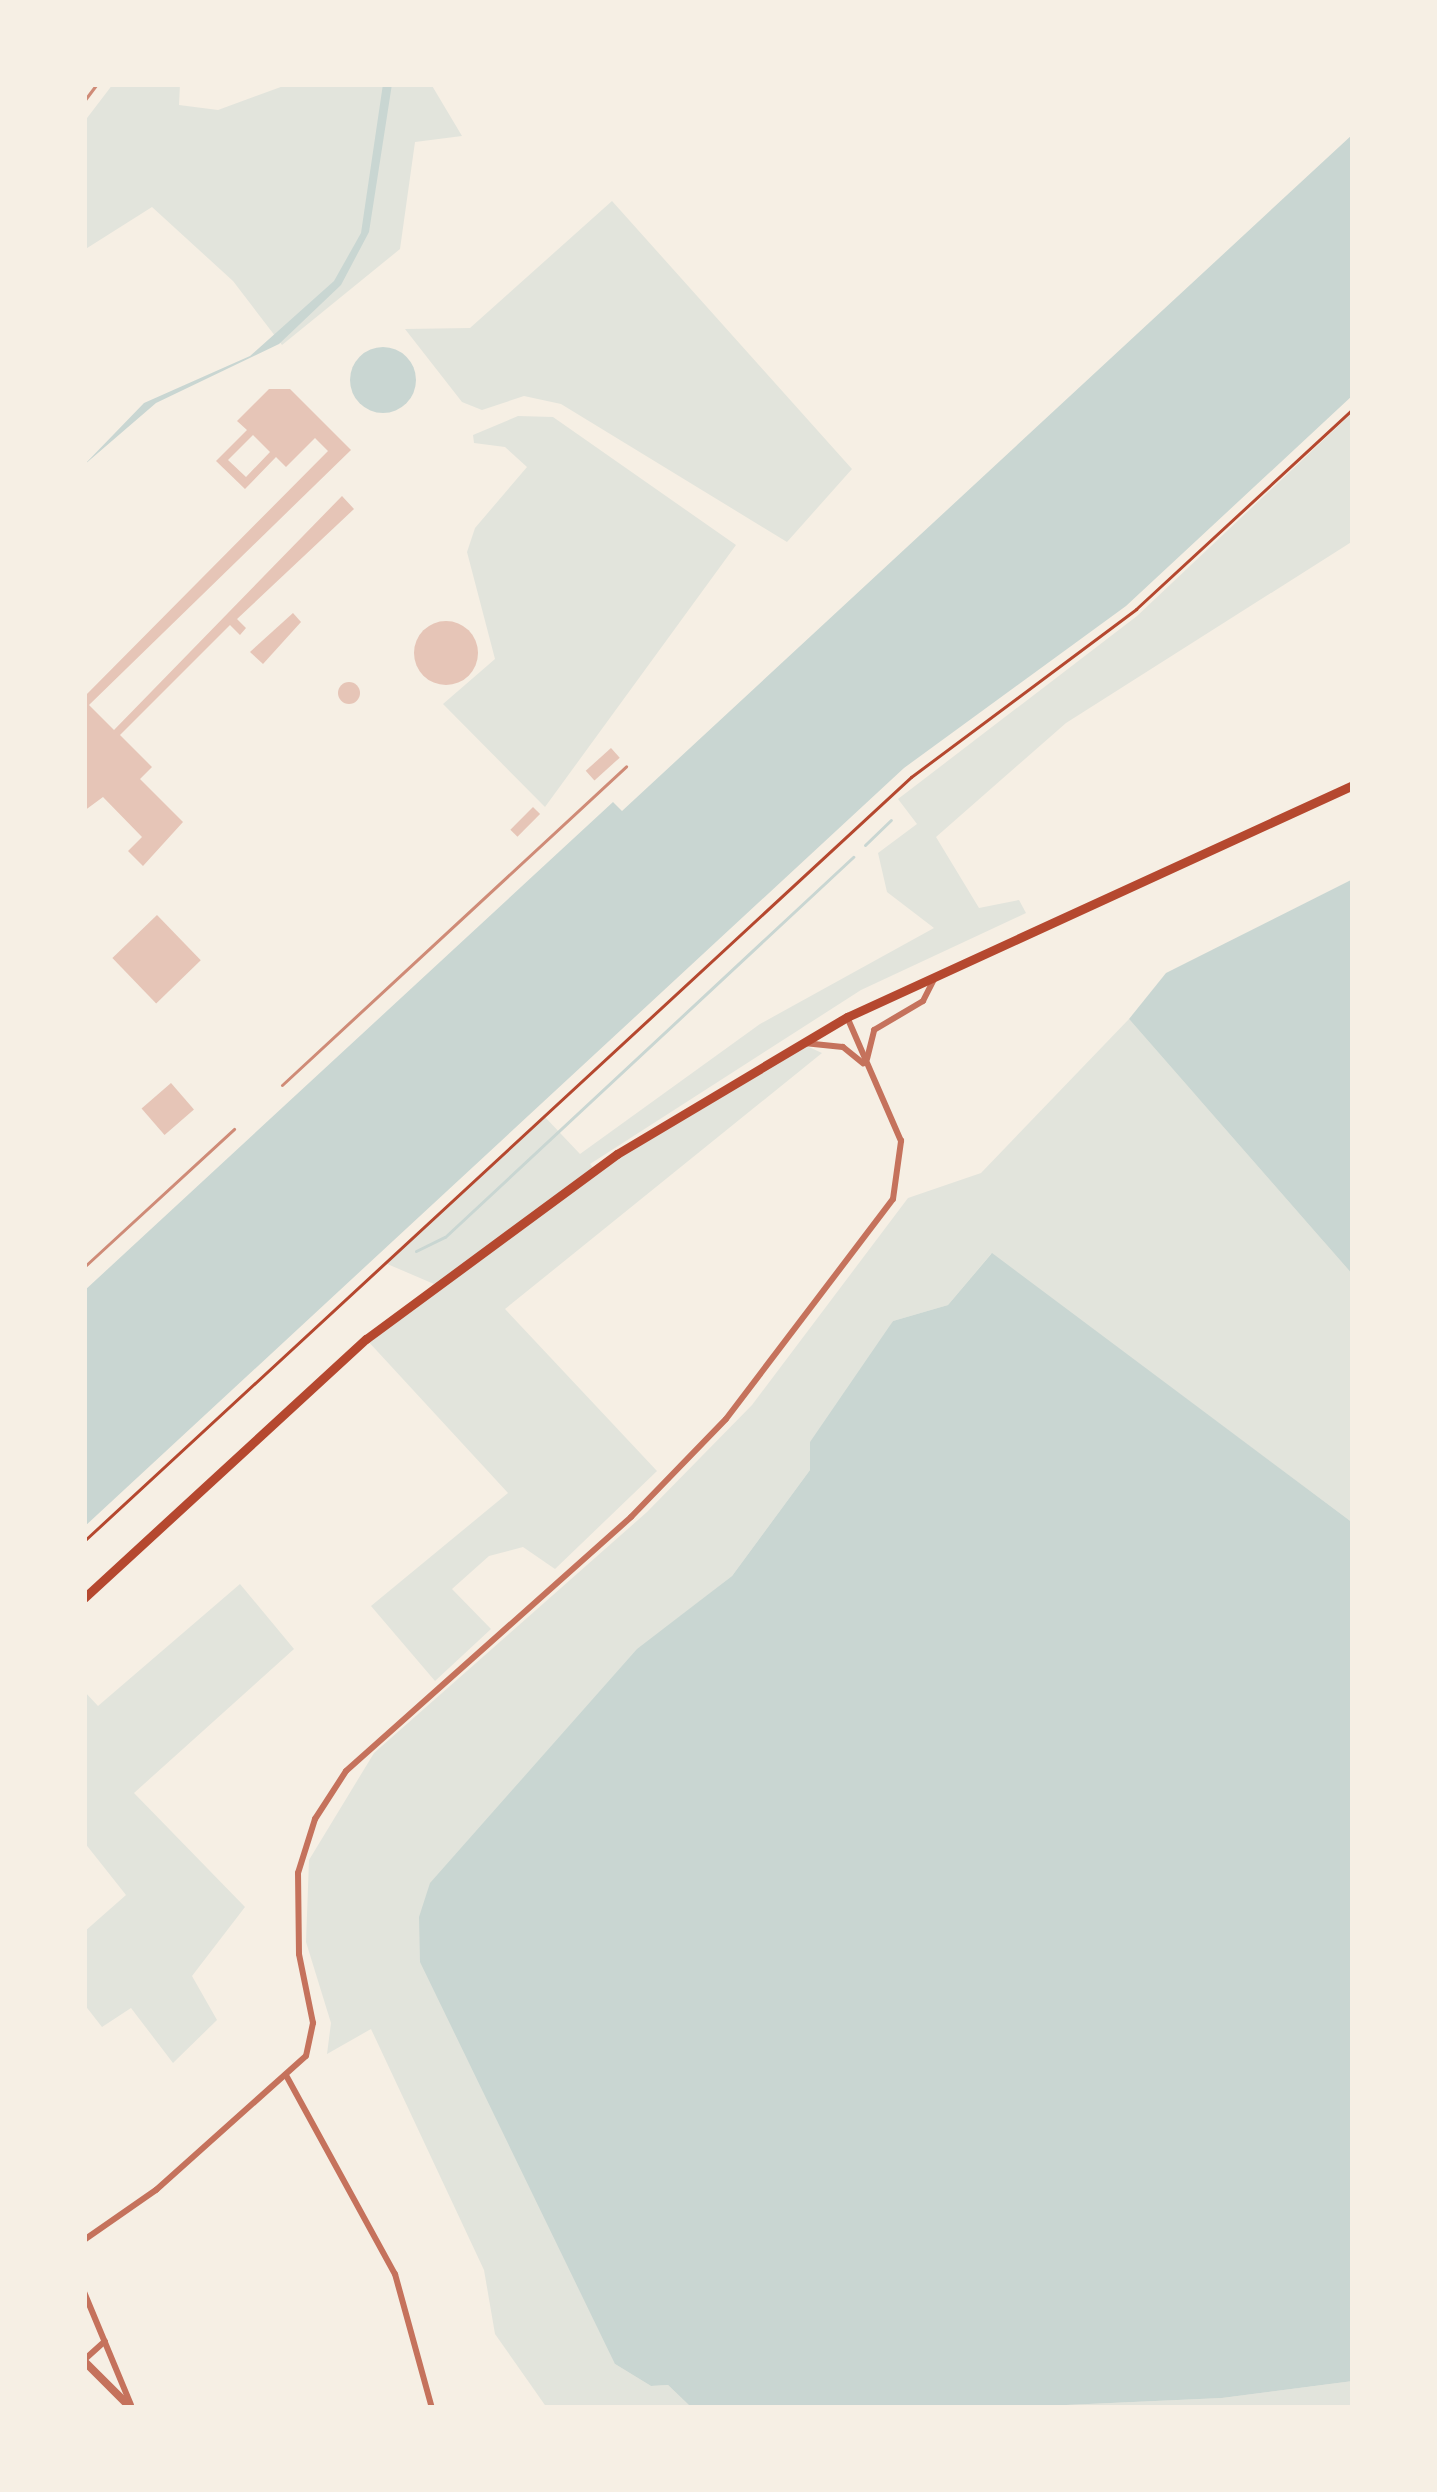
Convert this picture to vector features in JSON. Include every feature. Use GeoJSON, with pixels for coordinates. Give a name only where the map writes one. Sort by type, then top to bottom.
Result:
{"type":"FeatureCollection","features":[{"type":"Feature","properties":{"kind":"main road"},"geometry":{"type":"LineString","coordinates":[[84,1598],[435,1284],[617,1154],[848,1017],[1353,785]]}},
{"type":"Feature","properties":{"kind":"street"},"geometry":{"type":"LineString","coordinates":[[868,1070],[874,1030],[922,1001],[938,972]]}},
{"type":"Feature","properties":{"kind":"street"},"geometry":{"type":"LineString","coordinates":[[84,2240],[156,2190],[287,2077],[314,2036],[296,1917],[298,1874],[315,1819],[369,1746],[631,1517],[726,1419],[884,1213],[899,1185],[901,1141],[848,1017]]}},
{"type":"Feature","properties":{"kind":"street"},"geometry":{"type":"LineString","coordinates":[[800,1042],[843,1047],[868,1070]]}},
{"type":"Feature","properties":{"kind":"street"},"geometry":{"type":"LineString","coordinates":[[287,2077],[394,2274],[432,2408]]}},
{"type":"Feature","properties":{"kind":"street"},"geometry":{"type":"LineString","coordinates":[[84,2292],[132,2408]]}},
{"type":"Feature","properties":{"kind":"street"},"geometry":{"type":"LineString","coordinates":[[105,2341],[84,2361],[132,2408]]}},
{"type":"Feature","properties":{"kind":"path"},"geometry":{"type":"LineString","coordinates":[[84,1541],[892,794],[1136,609],[1353,409]]}},
{"type":"Feature","properties":{"kind":"shaded area"},"geometry":{"type":"Polygon","coordinates":[[[113,84],[180,84],[179,105],[218,110],[289,84],[431,84],[462,136],[415,142],[400,249],[282,345],[233,281],[152,207],[84,250],[84,122],[113,84]]]}},
{"type":"Feature","properties":{"kind":"shaded area"},"geometry":{"type":"Polygon","coordinates":[[[383,84],[392,84],[369,232],[341,285],[279,344],[156,403],[84,465],[144,403],[250,356],[334,281],[361,233],[383,84]]]}},
{"type":"Feature","properties":{"kind":"shaded area"},"geometry":{"type":"Polygon","coordinates":[[[1353,134],[1353,395],[1126,606],[904,768],[84,1527],[84,1291],[613,802],[622,811],[1353,134]]]}},
{"type":"Feature","properties":{"kind":"shaded area"},"geometry":{"type":"Polygon","coordinates":[[[612,201],[852,469],[787,542],[561,404],[524,396],[482,410],[462,402],[405,329],[470,328],[612,201]]]}},
{"type":"Feature","properties":{"kind":"shaded area"},"geometry":{"type":"Polygon","coordinates":[[[383,347],[406,357],[416,380],[406,403],[383,413],[360,403],[350,380],[360,357],[383,347]]]}},
{"type":"Feature","properties":{"kind":"shaded area"},"geometry":{"type":"Polygon","coordinates":[[[1353,412],[1353,541],[1066,723],[936,837],[979,908],[1019,900],[1026,913],[861,990],[590,1164],[594,1169],[800,1043],[822,1053],[505,1309],[657,1471],[555,1569],[523,1547],[489,1556],[452,1589],[491,1629],[435,1681],[371,1606],[508,1493],[366,1339],[434,1284],[385,1263],[544,1116],[580,1154],[760,1024],[934,928],[887,892],[878,853],[917,824],[898,799],[1137,616],[1353,412]]]}},
{"type":"Feature","properties":{"kind":"shaded area"},"geometry":{"type":"Polygon","coordinates":[[[518,416],[553,417],[736,545],[545,807],[443,704],[495,659],[467,552],[475,528],[527,467],[505,447],[474,443],[473,435],[518,416]]]}},
{"type":"Feature","properties":{"kind":"shaded area"},"geometry":{"type":"Polygon","coordinates":[[[1353,879],[1353,1275],[1129,1019],[1166,973],[1353,879]]]}},
{"type":"Feature","properties":{"kind":"shaded area"},"geometry":{"type":"Polygon","coordinates":[[[1129,1019],[1353,1275],[1353,1523],[991,1254],[948,1305],[893,1321],[810,1470],[732,1576],[668,1626],[615,2364],[651,2386],[668,2385],[692,2408],[547,2408],[495,2334],[484,2270],[371,2029],[327,2054],[331,2023],[306,1942],[309,1860],[374,1753],[647,1512],[752,1405],[908,1198],[981,1173],[1129,1019]]]}},
{"type":"Feature","properties":{"kind":"shaded area"},"geometry":{"type":"Polygon","coordinates":[[[992,1253],[1353,1523],[1353,2381],[1222,2398],[997,2408],[692,2408],[668,2385],[651,2386],[615,2364],[420,1962],[419,1917],[430,1883],[637,1649],[732,1576],[810,1470],[810,1442],[893,1321],[948,1305],[992,1253]]]}},
{"type":"Feature","properties":{"kind":"shaded area"},"geometry":{"type":"Polygon","coordinates":[[[240,1584],[294,1649],[134,1793],[245,1907],[192,1976],[217,2020],[173,2063],[131,2008],[102,2027],[84,2004],[84,1932],[126,1895],[84,1842],[84,1691],[98,1706],[240,1584]]]}},
{"type":"Feature","properties":{"kind":"shaded area"},"geometry":{"type":"Polygon","coordinates":[[[1353,2381],[1353,2408],[997,2408],[1222,2398],[1353,2381]]]}},
{"type":"Feature","properties":{"kind":"building"},"geometry":{"type":"Polygon","coordinates":[[[269,389],[290,389],[351,450],[89,705],[114,730],[342,496],[354,509],[237,619],[246,628],[240,635],[230,625],[120,735],[152,767],[140,779],[183,822],[143,866],[128,851],[142,837],[103,797],[84,811],[84,697],[328,451],[315,438],[286,467],[276,457],[245,489],[216,461],[247,430],[237,421],[269,389]],[[253,435],[228,460],[246,477],[270,452],[253,435]]]}},
{"type":"Feature","properties":{"kind":"building"},"geometry":{"type":"Polygon","coordinates":[[[293,613],[301,622],[263,664],[250,652],[293,613]]]}},
{"type":"Feature","properties":{"kind":"building"},"geometry":{"type":"Polygon","coordinates":[[[446,621],[469,630],[478,653],[469,676],[446,685],[423,676],[414,653],[423,630],[446,621]]]}},
{"type":"Feature","properties":{"kind":"building"},"geometry":{"type":"Polygon","coordinates":[[[349,682],[360,693],[349,704],[338,693],[349,682]]]}},
{"type":"Feature","properties":{"kind":"building"},"geometry":{"type":"Polygon","coordinates":[[[611,748],[620,758],[594,780],[586,771],[611,748]]]}},
{"type":"Feature","properties":{"kind":"building"},"geometry":{"type":"Polygon","coordinates":[[[533,807],[540,814],[517,837],[510,830],[533,807]]]}},
{"type":"Feature","properties":{"kind":"building"},"geometry":{"type":"Polygon","coordinates":[[[157,915],[201,960],[156,1003],[112,958],[157,915]]]}},
{"type":"Feature","properties":{"kind":"building"},"geometry":{"type":"Polygon","coordinates":[[[171,1083],[194,1109],[165,1135],[142,1109],[171,1083]]]}},
{"type":"Feature","properties":{"kind":"waterway"},"geometry":{"type":"LineString","coordinates":[[865,845],[891,820]]}},
{"type":"Feature","properties":{"kind":"waterway"},"geometry":{"type":"LineString","coordinates":[[416,1251],[445,1237],[853,857]]}},
{"type":"Feature","properties":{"kind":"railway"},"geometry":{"type":"LineString","coordinates":[[84,101],[97,84]]}},
{"type":"Feature","properties":{"kind":"railway"},"geometry":{"type":"LineString","coordinates":[[282,1085],[626,766]]}},
{"type":"Feature","properties":{"kind":"railway"},"geometry":{"type":"LineString","coordinates":[[84,1267],[234,1129]]}}]}
